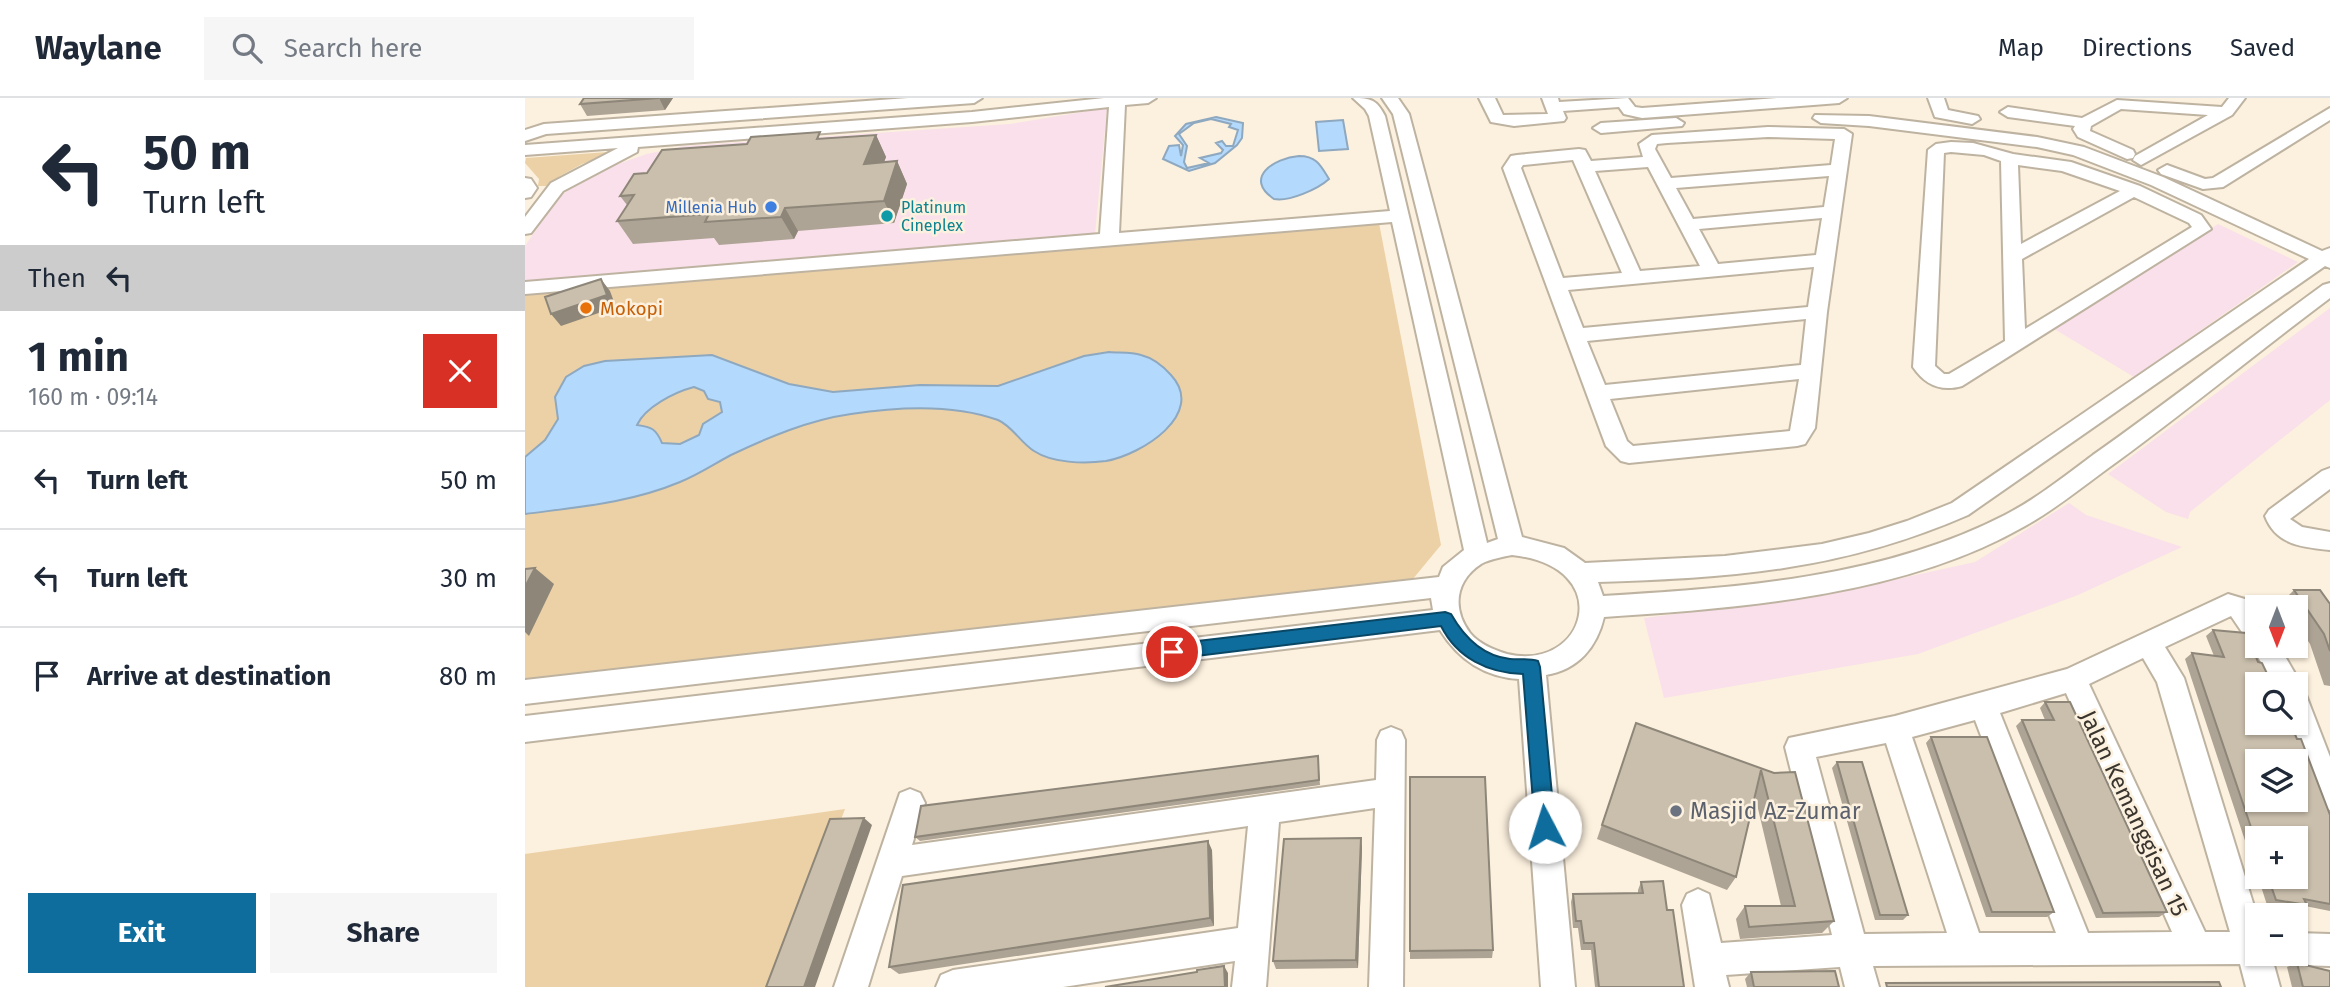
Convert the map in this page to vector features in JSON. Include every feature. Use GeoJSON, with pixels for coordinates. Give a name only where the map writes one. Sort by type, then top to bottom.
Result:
{"type":"FeatureCollection","features":[{"type":"Feature","properties":{"kind":"street"},"geometry":{"type":"LineString","coordinates":[[525,136],[544,129],[976,98],[972,117]]}},
{"type":"Feature","properties":{"kind":"street"},"geometry":{"type":"LineString","coordinates":[[525,150],[972,117],[1148,98]]}},
{"type":"Feature","properties":{"kind":"street"},"geometry":{"type":"LineString","coordinates":[[1361,98],[1372,106],[1377,116],[1477,553]]}},
{"type":"Feature","properties":{"kind":"street"},"geometry":{"type":"LineString","coordinates":[[1390,98],[1401,114],[1512,545]]}},
{"type":"Feature","properties":{"kind":"street"},"geometry":{"type":"LineString","coordinates":[[1486,98],[1494,116],[1506,121],[1558,118],[1552,103],[1590,104],[1621,100],[1630,111],[1642,113],[1689,104],[1839,98]]}},
{"type":"Feature","properties":{"kind":"street"},"geometry":{"type":"LineString","coordinates":[[1936,98],[1938,110],[1948,116],[2003,121],[2007,105],[2047,118],[2085,123]]}},
{"type":"Feature","properties":{"kind":"street"},"geometry":{"type":"LineString","coordinates":[[2141,160],[2226,112],[2237,98]]}},
{"type":"Feature","properties":{"kind":"street"},"geometry":{"type":"LineString","coordinates":[[1109,239],[1118,100]]}},
{"type":"Feature","properties":{"kind":"street"},"geometry":{"type":"LineString","coordinates":[[1590,104],[1618,164]]}},
{"type":"Feature","properties":{"kind":"street"},"geometry":{"type":"LineString","coordinates":[[2226,112],[2117,105],[2085,123],[2081,129],[2084,134],[2141,160],[2203,184],[2217,183],[2330,113]]}},
{"type":"Feature","properties":{"kind":"street"},"geometry":{"type":"LineString","coordinates":[[1601,128],[1750,118],[1869,121],[2037,142],[2089,155],[2157,181],[2328,258]]}},
{"type":"Feature","properties":{"kind":"street"},"geometry":{"type":"LineString","coordinates":[[2030,160],[2047,118]]}},
{"type":"Feature","properties":{"kind":"street"},"geometry":{"type":"LineString","coordinates":[[1633,275],[1579,154],[1517,160],[1513,163],[1512,168],[1617,446],[1629,455],[1797,438],[1804,428],[1824,260],[1844,134],[1804,131],[1651,140],[1647,144],[1647,149],[1711,269]]}},
{"type":"Feature","properties":{"kind":"street"},"geometry":{"type":"LineString","coordinates":[[525,229],[557,187],[597,164],[647,141]]}},
{"type":"Feature","properties":{"kind":"street"},"geometry":{"type":"LineString","coordinates":[[1946,146],[1993,152],[2009,159],[2030,160],[2048,166],[2075,169],[2134,190],[2195,219],[2202,229],[1954,381],[1943,382],[1931,377],[1924,367],[1936,150],[1946,146]]}},
{"type":"Feature","properties":{"kind":"street"},"geometry":{"type":"LineString","coordinates":[[2009,159],[2015,342]]}},
{"type":"Feature","properties":{"kind":"street"},"geometry":{"type":"LineString","coordinates":[[1585,167],[1654,161]]}},
{"type":"Feature","properties":{"kind":"street"},"geometry":{"type":"LineString","coordinates":[[2010,189],[2048,166]]}},
{"type":"Feature","properties":{"kind":"street"},"geometry":{"type":"LineString","coordinates":[[1667,183],[1838,170]]}},
{"type":"Feature","properties":{"kind":"street"},"geometry":{"type":"LineString","coordinates":[[525,183],[528,188],[525,192]]}},
{"type":"Feature","properties":{"kind":"street"},"geometry":{"type":"LineString","coordinates":[[2012,257],[2134,190]]}},
{"type":"Feature","properties":{"kind":"street"},"geometry":{"type":"LineString","coordinates":[[1688,225],[1833,212]]}},
{"type":"Feature","properties":{"kind":"street"},"geometry":{"type":"LineString","coordinates":[[525,288],[1400,216]]}},
{"type":"Feature","properties":{"kind":"street"},"geometry":{"type":"LineString","coordinates":[[1580,573],[1710,569],[1800,558],[1922,528],[1960,509],[2328,258]]}},
{"type":"Feature","properties":{"kind":"street"},"geometry":{"type":"LineString","coordinates":[[1556,285],[1633,275],[1824,260]]}},
{"type":"Feature","properties":{"kind":"street"},"geometry":{"type":"LineString","coordinates":[[1594,607],[1697,599],[1829,581],[1907,564],[2015,521],[2126,444],[2330,289]]}},
{"type":"Feature","properties":{"kind":"street"},"geometry":{"type":"LineString","coordinates":[[1577,335],[1817,312]]}},
{"type":"Feature","properties":{"kind":"street"},"geometry":{"type":"LineString","coordinates":[[1597,393],[1812,371]]}},
{"type":"Feature","properties":{"kind":"street"},"geometry":{"type":"LineString","coordinates":[[2330,477],[2277,516],[2285,530],[2295,536],[2330,541]]}},
{"type":"Feature","properties":{"kind":"street"},"geometry":{"type":"LineString","coordinates":[[1512,545],[1550,552],[1580,573],[1590,589],[1594,607],[1592,624],[1584,640],[1570,653],[1552,662],[1532,667],[1509,666],[1487,660],[1468,650],[1454,635],[1445,619],[1443,602],[1446,586],[1453,573],[1477,553],[1512,545]]}},
{"type":"Feature","properties":{"kind":"street"},"geometry":{"type":"LineString","coordinates":[[525,692],[1446,586]]}},
{"type":"Feature","properties":{"kind":"street"},"geometry":{"type":"LineString","coordinates":[[1861,987],[1799,750],[1803,744],[1895,729],[1983,706],[2073,679],[2228,605],[2240,607],[2245,615]]}},
{"type":"Feature","properties":{"kind":"street"},"geometry":{"type":"LineString","coordinates":[[525,729],[1445,619]]}},
{"type":"Feature","properties":{"kind":"street"},"geometry":{"type":"LineString","coordinates":[[2149,645],[2170,678],[2245,919]]}},
{"type":"Feature","properties":{"kind":"street"},"geometry":{"type":"LineString","coordinates":[[1532,667],[1558,987]]}},
{"type":"Feature","properties":{"kind":"street","name":"Jalan Kemanggisan 15"},"geometry":{"type":"LineString","coordinates":[[2073,679],[2196,948]]}},
{"type":"Feature","properties":{"kind":"street"},"geometry":{"type":"LineString","coordinates":[[1983,706],[2078,948]]}},
{"type":"Feature","properties":{"kind":"street"},"geometry":{"type":"LineString","coordinates":[[1895,729],[1968,948]]}},
{"type":"Feature","properties":{"kind":"street"},"geometry":{"type":"LineString","coordinates":[[2307,735],[2330,796]]}},
{"type":"Feature","properties":{"kind":"street"},"geometry":{"type":"LineString","coordinates":[[1386,987],[1391,740]]}},
{"type":"Feature","properties":{"kind":"street"},"geometry":{"type":"LineString","coordinates":[[890,863],[1390,792]]}},
{"type":"Feature","properties":{"kind":"street"},"geometry":{"type":"LineString","coordinates":[[851,987],[911,803]]}},
{"type":"Feature","properties":{"kind":"street"},"geometry":{"type":"LineString","coordinates":[[1249,987],[1265,810]]}},
{"type":"Feature","properties":{"kind":"street"},"geometry":{"type":"LineString","coordinates":[[1697,905],[1710,973],[1853,950],[2245,948]]}},
{"type":"Feature","properties":{"kind":"street"},"geometry":{"type":"LineString","coordinates":[[953,987],[1254,942]]}},
{"type":"Feature","properties":{"kind":"street"},"geometry":{"type":"LineString","coordinates":[[2308,949],[2330,950]]}},
{"type":"Feature","properties":{"kind":"street"},"geometry":{"type":"LineString","coordinates":[[2258,966],[2263,987]]}},
{"type":"Feature","properties":{"kind":"shaded area"},"geometry":{"type":"Polygon","coordinates":[[[1107,108],[1095,234],[525,282],[525,246],[558,198],[581,180],[647,154],[684,146],[1010,124],[1107,108]]]}},
{"type":"Feature","properties":{"kind":"shaded area"},"geometry":{"type":"Polygon","coordinates":[[[608,152],[560,176],[548,186],[538,186],[539,179],[525,163],[526,158],[608,152]]]}},
{"type":"Feature","properties":{"kind":"shaded area"},"geometry":{"type":"Polygon","coordinates":[[[1379,223],[1441,545],[1412,580],[525,681],[525,294],[1379,223]]]}},
{"type":"Feature","properties":{"kind":"shaded area"},"geometry":{"type":"Polygon","coordinates":[[[2218,224],[2298,262],[2134,377],[2051,327],[2218,224]]]}},
{"type":"Feature","properties":{"kind":"shaded area"},"geometry":{"type":"Polygon","coordinates":[[[2330,308],[2330,400],[2190,512],[2188,519],[2166,512],[2108,474],[2330,308]]]}},
{"type":"Feature","properties":{"kind":"shaded area"},"geometry":{"type":"Polygon","coordinates":[[[2069,503],[2086,515],[2182,547],[2078,595],[1918,654],[1664,698],[1644,618],[1825,595],[1975,562],[2069,503]]]}},
{"type":"Feature","properties":{"kind":"shaded area"},"geometry":{"type":"Polygon","coordinates":[[[845,809],[777,987],[525,987],[525,854],[845,809]]]}},
{"type":"Feature","properties":{"kind":"water"},"geometry":{"type":"Polygon","coordinates":[[[1216,117],[1243,123],[1242,138],[1215,163],[1189,171],[1163,159],[1169,146],[1179,145],[1181,156],[1183,145],[1175,136],[1186,124],[1216,117]],[[1211,119],[1194,123],[1179,134],[1187,146],[1184,162],[1187,168],[1209,163],[1200,158],[1221,153],[1223,150],[1216,143],[1222,141],[1226,146],[1233,146],[1238,130],[1229,127],[1231,124],[1211,119]]]}},
{"type":"Feature","properties":{"kind":"water"},"geometry":{"type":"Polygon","coordinates":[[[1343,120],[1348,149],[1319,151],[1316,122],[1343,120]]]}},
{"type":"Feature","properties":{"kind":"water"},"geometry":{"type":"Polygon","coordinates":[[[1299,156],[1314,160],[1329,179],[1303,194],[1287,199],[1274,199],[1261,184],[1265,170],[1280,161],[1299,156]]]}},
{"type":"Feature","properties":{"kind":"water"},"geometry":{"type":"Polygon","coordinates":[[[1109,352],[1137,354],[1165,368],[1180,390],[1181,404],[1175,418],[1165,430],[1136,451],[1106,461],[1078,462],[1041,455],[1029,448],[998,420],[963,411],[925,408],[851,414],[820,420],[775,436],[731,455],[687,479],[642,495],[525,514],[525,457],[545,440],[558,419],[555,397],[566,377],[584,366],[605,361],[712,355],[789,384],[833,392],[920,385],[998,386],[1084,356],[1109,352]],[[694,387],[670,396],[647,412],[637,425],[653,430],[662,443],[680,444],[699,435],[703,424],[722,412],[720,402],[708,399],[704,391],[694,387]]]}},
{"type":"Feature","properties":{"kind":"building"},"geometry":{"type":"Polygon","coordinates":[[[584,98],[659,98],[580,104],[584,98]]]}},
{"type":"Feature","properties":{"kind":"building","name":"Millenia Hub"},"geometry":{"type":"Polygon","coordinates":[[[820,132],[817,139],[876,135],[864,164],[897,161],[884,201],[785,208],[781,217],[705,222],[709,214],[617,221],[634,195],[620,196],[634,174],[647,173],[662,150],[747,144],[751,137],[820,132]]]}},
{"type":"Feature","properties":{"kind":"building"},"geometry":{"type":"Polygon","coordinates":[[[601,279],[607,295],[551,314],[545,297],[601,279]]]}},
{"type":"Feature","properties":{"kind":"building"},"geometry":{"type":"Polygon","coordinates":[[[535,568],[525,587],[525,569],[535,568]]]}},
{"type":"Feature","properties":{"kind":"building"},"geometry":{"type":"Polygon","coordinates":[[[2294,590],[2320,590],[2330,604],[2330,651],[2324,634],[2308,611],[2308,595],[2297,595],[2294,590]]]}},
{"type":"Feature","properties":{"kind":"building"},"geometry":{"type":"Polygon","coordinates":[[[2213,630],[2245,633],[2245,658],[2256,658],[2266,672],[2245,672],[2245,735],[2295,735],[2297,739],[2301,739],[2305,749],[2245,749],[2245,810],[2192,653],[2224,657],[2213,630]]]}},
{"type":"Feature","properties":{"kind":"building"},"geometry":{"type":"Polygon","coordinates":[[[2045,702],[2070,702],[2167,912],[2103,913],[2022,720],[2054,720],[2045,702]]]}},
{"type":"Feature","properties":{"kind":"building"},"geometry":{"type":"Polygon","coordinates":[[[1636,723],[1774,773],[1795,772],[1834,921],[1749,927],[1745,906],[1795,906],[1761,770],[1736,877],[1602,825],[1636,723]]]}},
{"type":"Feature","properties":{"kind":"building"},"geometry":{"type":"Polygon","coordinates":[[[1931,737],[1987,737],[2054,912],[1992,912],[1931,737]]]}},
{"type":"Feature","properties":{"kind":"building"},"geometry":{"type":"Polygon","coordinates":[[[1318,756],[1319,780],[915,837],[921,806],[1318,756]]]}},
{"type":"Feature","properties":{"kind":"building"},"geometry":{"type":"Polygon","coordinates":[[[2308,757],[2330,815],[2330,904],[2304,899],[2306,903],[2276,900],[2272,889],[2308,889],[2308,826],[2251,826],[2246,812],[2308,812],[2308,757]]]}},
{"type":"Feature","properties":{"kind":"building"},"geometry":{"type":"Polygon","coordinates":[[[1837,762],[1862,762],[1908,915],[1880,915],[1837,762]]]}},
{"type":"Feature","properties":{"kind":"building"},"geometry":{"type":"Polygon","coordinates":[[[1410,777],[1485,777],[1493,950],[1410,951],[1410,777]]]}},
{"type":"Feature","properties":{"kind":"building"},"geometry":{"type":"Polygon","coordinates":[[[864,818],[804,987],[766,987],[830,819],[864,818]]]}},
{"type":"Feature","properties":{"kind":"building"},"geometry":{"type":"Polygon","coordinates":[[[1361,838],[1356,960],[1273,961],[1284,839],[1361,838]]]}},
{"type":"Feature","properties":{"kind":"building"},"geometry":{"type":"Polygon","coordinates":[[[1208,841],[1210,918],[889,967],[903,885],[1208,841]]]}},
{"type":"Feature","properties":{"kind":"building"},"geometry":{"type":"Polygon","coordinates":[[[1663,881],[1667,910],[1673,910],[1684,987],[1599,987],[1594,943],[1584,943],[1581,921],[1576,921],[1573,894],[1643,893],[1641,882],[1663,881]]]}},
{"type":"Feature","properties":{"kind":"building"},"geometry":{"type":"Polygon","coordinates":[[[1224,966],[1225,987],[1105,987],[1197,972],[1224,966]]]}},
{"type":"Feature","properties":{"kind":"building"},"geometry":{"type":"Polygon","coordinates":[[[2298,966],[2330,971],[2330,987],[2303,987],[2298,966]]]}},
{"type":"Feature","properties":{"kind":"building"},"geometry":{"type":"Polygon","coordinates":[[[1835,971],[1839,987],[1754,987],[1751,972],[1835,971]]]}},
{"type":"Feature","properties":{"kind":"building"},"geometry":{"type":"Polygon","coordinates":[[[2219,982],[2221,987],[1887,987],[1886,983],[2219,982]]]}},
{"type":"Feature","properties":{"kind":"place","name":"Millenia Hub"},"geometry":{"type":"Point","coordinates":[771,207]}},
{"type":"Feature","properties":{"kind":"place","name":"Platinum Cineplex"},"geometry":{"type":"Point","coordinates":[887,216]}},
{"type":"Feature","properties":{"kind":"place","name":"Mokopi"},"geometry":{"type":"Point","coordinates":[586,308]}},
{"type":"Feature","properties":{"kind":"place","name":"Masjid Az-Zumar"},"geometry":{"type":"Point","coordinates":[1676,811]}},
{"type":"Feature","properties":{"kind":"route"},"geometry":{"type":"LineString","coordinates":[[1172,652],[1445,619],[1454,635],[1468,650],[1487,660],[1509,666],[1532,667],[1545,827]]}}]}
